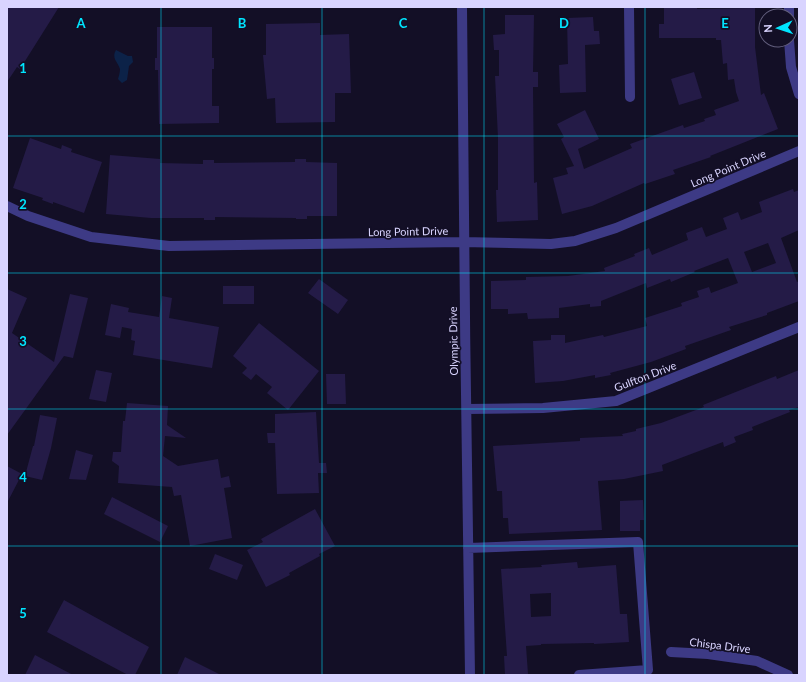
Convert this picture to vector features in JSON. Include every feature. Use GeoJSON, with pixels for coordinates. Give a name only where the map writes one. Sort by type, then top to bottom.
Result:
{"type":"FeatureCollection","features":[{"type":"Feature","properties":{"kind":"street","name":"Olympic Drive"},"geometry":{"type":"LineString","coordinates":[[462,7],[463,242],[467,409],[470,675]]}},
{"type":"Feature","properties":{"kind":"street"},"geometry":{"type":"LineString","coordinates":[[630,7],[630,98]]}},
{"type":"Feature","properties":{"kind":"street"},"geometry":{"type":"LineString","coordinates":[[789,48],[790,68],[799,94]]}},
{"type":"Feature","properties":{"kind":"street","name":"Long Point Drive"},"geometry":{"type":"LineString","coordinates":[[7,206],[28,216],[91,238],[169,246],[463,242],[551,244],[575,241],[616,228],[799,151]]}},
{"type":"Feature","properties":{"kind":"street","name":"Gulfton Drive"},"geometry":{"type":"LineString","coordinates":[[467,409],[544,408],[616,401],[799,327]]}},
{"type":"Feature","properties":{"kind":"street"},"geometry":{"type":"LineString","coordinates":[[468,548],[638,542],[648,673],[579,675]]}},
{"type":"Feature","properties":{"kind":"street","name":"Chispa Drive"},"geometry":{"type":"LineString","coordinates":[[671,652],[708,654],[757,661],[788,675]]}},
{"type":"Feature","properties":{"kind":"water"},"geometry":{"type":"Polygon","coordinates":[[[116,50],[128,56],[132,56],[133,62],[129,66],[127,80],[122,83],[118,79],[120,69],[114,55],[116,50]]]}},
{"type":"Feature","properties":{"kind":"building"},"geometry":{"type":"Polygon","coordinates":[[[7,7],[59,7],[20,69],[17,67],[7,82],[7,7]]]}},
{"type":"Feature","properties":{"kind":"building"},"geometry":{"type":"Polygon","coordinates":[[[664,7],[697,7],[697,9],[755,8],[755,47],[761,95],[764,93],[778,129],[710,156],[711,157],[673,170],[675,174],[645,184],[644,183],[592,206],[562,214],[553,178],[568,174],[566,168],[574,166],[561,139],[564,137],[557,124],[585,110],[599,139],[578,149],[584,169],[632,148],[630,144],[683,125],[684,128],[705,121],[704,119],[716,115],[714,110],[739,101],[734,79],[728,80],[727,63],[723,64],[721,40],[716,40],[716,38],[659,38],[659,24],[664,24],[664,7]]]}},
{"type":"Feature","properties":{"kind":"building"},"geometry":{"type":"Polygon","coordinates":[[[505,15],[534,15],[533,72],[538,72],[538,87],[533,87],[534,183],[537,182],[538,220],[497,222],[496,190],[498,190],[498,138],[495,76],[499,76],[499,50],[494,50],[493,35],[505,34],[505,15]]]}},
{"type":"Feature","properties":{"kind":"building"},"geometry":{"type":"Polygon","coordinates":[[[593,17],[594,31],[599,31],[600,44],[585,45],[586,92],[560,93],[559,65],[568,64],[567,18],[593,17]]]}},
{"type":"Feature","properties":{"kind":"building"},"geometry":{"type":"Polygon","coordinates":[[[320,23],[320,35],[349,34],[351,93],[335,93],[335,122],[276,123],[275,98],[267,99],[263,55],[266,55],[266,24],[320,23]]]}},
{"type":"Feature","properties":{"kind":"building"},"geometry":{"type":"Polygon","coordinates":[[[157,27],[212,27],[212,58],[214,58],[214,69],[212,69],[212,106],[219,106],[219,123],[159,124],[158,70],[155,70],[155,58],[157,58],[157,27]]]}},
{"type":"Feature","properties":{"kind":"building"},"geometry":{"type":"Polygon","coordinates":[[[694,72],[702,98],[679,105],[671,79],[694,72]]]}},
{"type":"Feature","properties":{"kind":"building"},"geometry":{"type":"Polygon","coordinates":[[[30,138],[61,149],[62,145],[72,149],[71,152],[102,162],[84,213],[53,202],[53,204],[42,200],[43,198],[13,188],[30,138]]]}},
{"type":"Feature","properties":{"kind":"building"},"geometry":{"type":"Polygon","coordinates":[[[110,155],[160,159],[160,163],[203,164],[203,160],[214,160],[214,163],[295,162],[295,159],[306,159],[306,162],[337,163],[337,216],[307,216],[307,219],[215,217],[215,220],[204,220],[204,218],[151,218],[106,214],[110,155]]]}},
{"type":"Feature","properties":{"kind":"building"},"geometry":{"type":"Polygon","coordinates":[[[793,189],[794,192],[799,190],[799,230],[781,238],[797,282],[799,281],[799,301],[767,313],[767,315],[729,327],[731,330],[685,346],[686,349],[651,362],[610,373],[611,375],[595,378],[595,375],[563,381],[535,383],[533,341],[551,340],[551,335],[565,335],[565,343],[603,335],[604,337],[647,326],[645,318],[682,306],[681,303],[699,297],[697,291],[709,287],[711,293],[738,283],[728,258],[694,271],[695,272],[671,282],[670,279],[647,288],[646,283],[601,301],[601,306],[590,307],[590,304],[559,308],[559,318],[528,319],[527,313],[508,314],[508,309],[491,309],[491,281],[526,280],[526,277],[568,276],[605,271],[604,268],[635,256],[634,254],[649,248],[652,255],[688,240],[686,233],[702,227],[706,237],[727,229],[723,218],[738,212],[741,220],[762,212],[759,202],[793,189]],[[768,243],[744,252],[752,272],[776,263],[768,243]]]}},
{"type":"Feature","properties":{"kind":"building"},"geometry":{"type":"Polygon","coordinates":[[[319,279],[348,300],[338,314],[308,293],[319,279]]]}},
{"type":"Feature","properties":{"kind":"building"},"geometry":{"type":"Polygon","coordinates":[[[223,286],[254,286],[254,304],[223,304],[223,286]]]}},
{"type":"Feature","properties":{"kind":"building"},"geometry":{"type":"Polygon","coordinates":[[[7,289],[27,298],[12,333],[54,362],[70,294],[88,298],[73,358],[64,356],[7,435],[7,289]]]}},
{"type":"Feature","properties":{"kind":"building"},"geometry":{"type":"Polygon","coordinates":[[[162,296],[172,298],[169,318],[219,327],[212,368],[133,355],[135,341],[131,340],[132,329],[122,327],[120,338],[105,335],[111,304],[129,308],[128,312],[159,317],[162,296]]]}},
{"type":"Feature","properties":{"kind":"building"},"geometry":{"type":"Polygon","coordinates":[[[259,323],[319,371],[288,410],[267,393],[272,387],[256,374],[251,380],[242,373],[247,368],[233,356],[259,323]]]}},
{"type":"Feature","properties":{"kind":"building"},"geometry":{"type":"Polygon","coordinates":[[[96,370],[112,373],[106,402],[89,399],[96,370]]]}},
{"type":"Feature","properties":{"kind":"building"},"geometry":{"type":"Polygon","coordinates":[[[799,370],[799,407],[752,427],[753,430],[734,437],[736,442],[724,447],[723,442],[662,465],[663,471],[624,479],[598,481],[602,530],[509,534],[508,518],[503,518],[502,491],[497,491],[493,446],[580,441],[580,438],[623,436],[622,434],[661,423],[704,407],[703,405],[776,376],[777,379],[799,370]]]}},
{"type":"Feature","properties":{"kind":"building"},"geometry":{"type":"Polygon","coordinates":[[[326,374],[345,374],[346,404],[327,404],[326,374]]]}},
{"type":"Feature","properties":{"kind":"building"},"geometry":{"type":"Polygon","coordinates":[[[127,403],[168,406],[167,425],[186,438],[165,436],[163,456],[178,466],[218,459],[221,478],[229,476],[231,487],[224,488],[232,538],[190,546],[181,495],[174,496],[172,487],[118,483],[119,466],[112,461],[113,452],[121,452],[123,421],[125,421],[127,403]]]}},
{"type":"Feature","properties":{"kind":"building"},"geometry":{"type":"Polygon","coordinates":[[[316,412],[319,463],[326,463],[327,473],[318,473],[319,493],[277,494],[275,443],[268,443],[267,433],[275,433],[275,414],[316,412]]]}},
{"type":"Feature","properties":{"kind":"building"},"geometry":{"type":"Polygon","coordinates":[[[40,415],[57,418],[51,448],[42,480],[25,476],[34,446],[40,415]]]}},
{"type":"Feature","properties":{"kind":"building"},"geometry":{"type":"Polygon","coordinates":[[[76,450],[93,455],[86,480],[69,479],[76,450]]]}},
{"type":"Feature","properties":{"kind":"building"},"geometry":{"type":"Polygon","coordinates":[[[7,466],[22,474],[7,503],[7,466]]]}},
{"type":"Feature","properties":{"kind":"building"},"geometry":{"type":"Polygon","coordinates":[[[112,497],[168,526],[160,542],[104,514],[112,497]]]}},
{"type":"Feature","properties":{"kind":"building"},"geometry":{"type":"Polygon","coordinates":[[[643,500],[644,520],[640,520],[640,531],[620,531],[620,501],[643,500]]]}},
{"type":"Feature","properties":{"kind":"building"},"geometry":{"type":"Polygon","coordinates":[[[315,509],[335,546],[289,573],[290,575],[266,587],[247,550],[263,542],[261,539],[315,509]]]}},
{"type":"Feature","properties":{"kind":"building"},"geometry":{"type":"Polygon","coordinates":[[[215,554],[243,565],[237,580],[209,569],[215,554]]]}},
{"type":"Feature","properties":{"kind":"building"},"geometry":{"type":"Polygon","coordinates":[[[577,562],[578,568],[616,565],[620,614],[627,614],[629,642],[594,644],[541,644],[526,646],[528,674],[505,675],[504,656],[507,656],[501,569],[542,567],[541,565],[577,562]],[[551,593],[530,594],[531,617],[551,616],[551,593]]]}},
{"type":"Feature","properties":{"kind":"building"},"geometry":{"type":"Polygon","coordinates":[[[64,600],[149,647],[135,675],[128,675],[47,632],[64,600]]]}},
{"type":"Feature","properties":{"kind":"building"},"geometry":{"type":"Polygon","coordinates":[[[35,655],[73,675],[25,675],[35,655]]]}},
{"type":"Feature","properties":{"kind":"building"},"geometry":{"type":"Polygon","coordinates":[[[185,657],[221,675],[177,675],[185,657]]]}}]}
